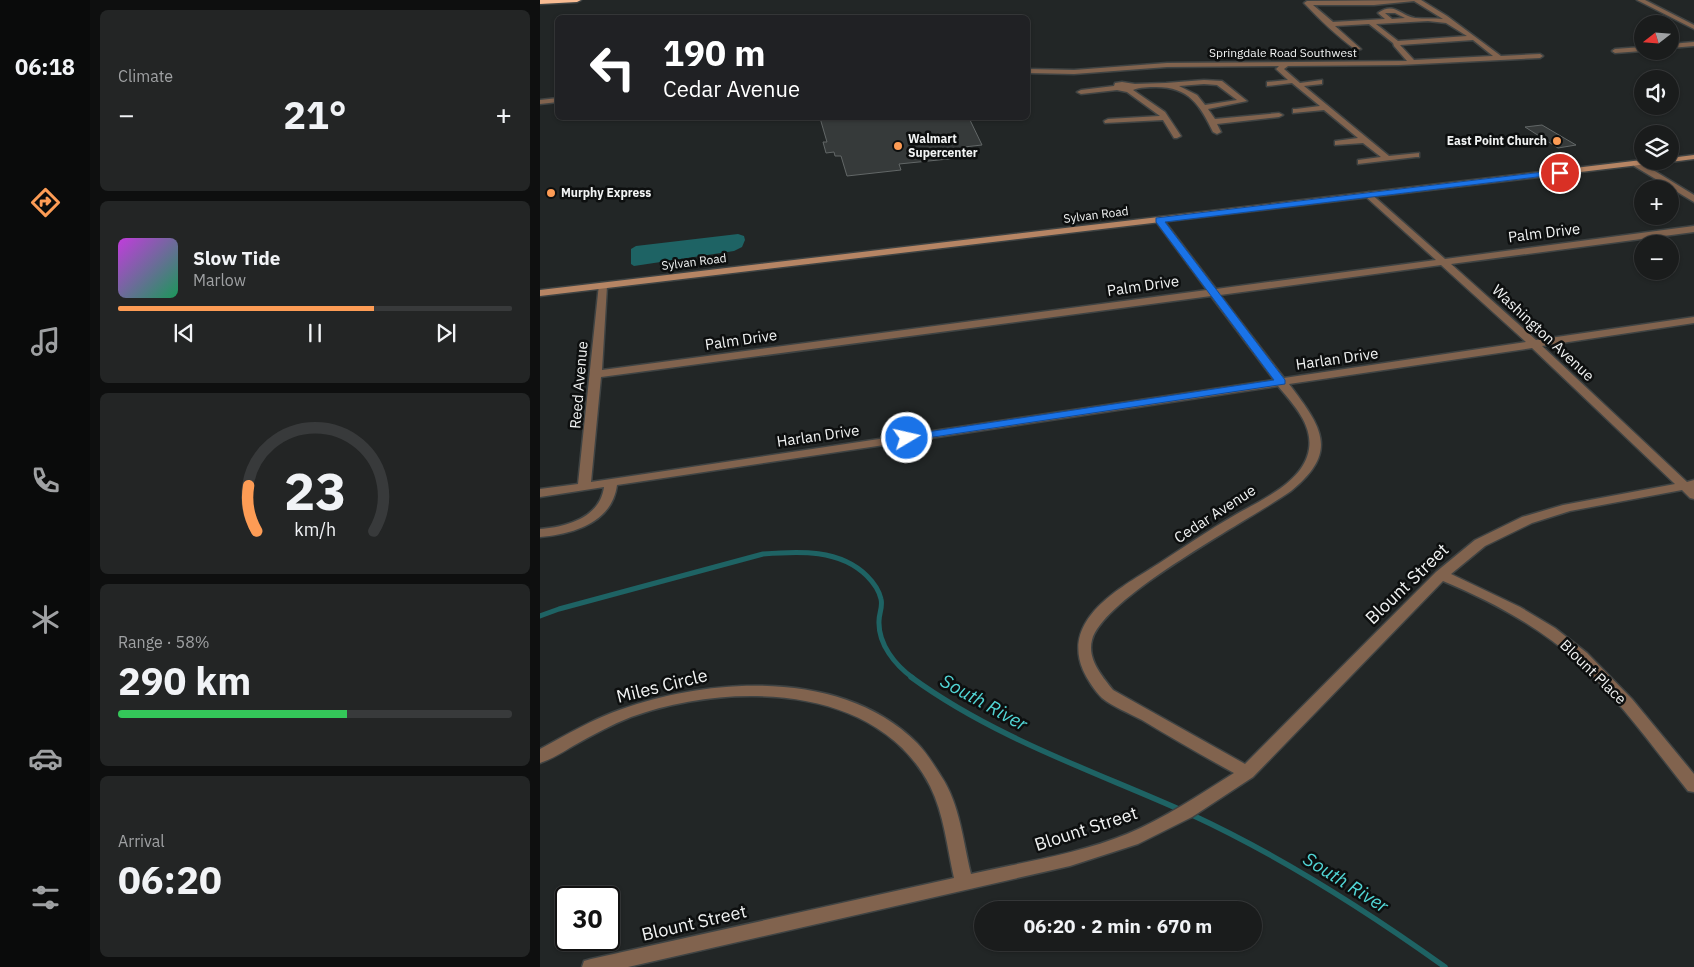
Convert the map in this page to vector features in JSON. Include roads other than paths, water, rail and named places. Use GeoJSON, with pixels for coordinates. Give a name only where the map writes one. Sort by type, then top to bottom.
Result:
{"type":"FeatureCollection","features":[{"type":"Feature","properties":{"kind":"highway"},"geometry":{"type":"LineString","coordinates":[[540,2],[577,0]]}},
{"type":"Feature","properties":{"kind":"main road"},"geometry":{"type":"LineString","coordinates":[[1679,159],[1694,157]]}},
{"type":"Feature","properties":{"kind":"main road","name":"Sylvan Road"},"geometry":{"type":"LineString","coordinates":[[540,293],[1634,164]]}},
{"type":"Feature","properties":{"kind":"street"},"geometry":{"type":"LineString","coordinates":[[1358,49],[1334,30],[1331,24],[1307,3],[1374,3],[1412,0]]}},
{"type":"Feature","properties":{"kind":"street"},"geometry":{"type":"LineString","coordinates":[[1417,0],[1484,44],[1510,54]]}},
{"type":"Feature","properties":{"kind":"street"},"geometry":{"type":"LineString","coordinates":[[1640,0],[1694,27]]}},
{"type":"Feature","properties":{"kind":"street"},"geometry":{"type":"LineString","coordinates":[[1338,7],[1346,12]]}},
{"type":"Feature","properties":{"kind":"street"},"geometry":{"type":"LineString","coordinates":[[1391,21],[1380,13],[1384,11],[1400,12],[1412,20]]}},
{"type":"Feature","properties":{"kind":"street"},"geometry":{"type":"LineString","coordinates":[[1331,24],[1362,21],[1448,21]]}},
{"type":"Feature","properties":{"kind":"street"},"geometry":{"type":"LineString","coordinates":[[1362,21],[1384,42],[1397,44],[1474,38]]}},
{"type":"Feature","properties":{"kind":"street"},"geometry":{"type":"LineString","coordinates":[[1362,21],[1397,44],[1412,62]]}},
{"type":"Feature","properties":{"kind":"street"},"geometry":{"type":"LineString","coordinates":[[1484,44],[1499,58]]}},
{"type":"Feature","properties":{"kind":"street"},"geometry":{"type":"LineString","coordinates":[[1679,45],[1694,44]]}},
{"type":"Feature","properties":{"kind":"street"},"geometry":{"type":"LineString","coordinates":[[1614,51],[1634,50]]}},
{"type":"Feature","properties":{"kind":"street","name":"Springdale Road Southwest"},"geometry":{"type":"LineString","coordinates":[[1030,71],[1074,72],[1167,65],[1284,68],[1540,56]]}},
{"type":"Feature","properties":{"kind":"street"},"geometry":{"type":"LineString","coordinates":[[1284,68],[1296,83],[1324,108],[1388,159]]}},
{"type":"Feature","properties":{"kind":"street"},"geometry":{"type":"LineString","coordinates":[[1112,69],[1120,86]]}},
{"type":"Feature","properties":{"kind":"street"},"geometry":{"type":"LineString","coordinates":[[1081,92],[1120,86],[1131,88],[1204,82],[1219,83],[1243,101],[1205,107]]}},
{"type":"Feature","properties":{"kind":"street"},"geometry":{"type":"LineString","coordinates":[[1270,84],[1319,82]]}},
{"type":"Feature","properties":{"kind":"street"},"geometry":{"type":"LineString","coordinates":[[1169,84],[1192,94],[1205,107],[1217,132]]}},
{"type":"Feature","properties":{"kind":"street"},"geometry":{"type":"LineString","coordinates":[[1131,88],[1132,93],[1148,102],[1165,118],[1177,136]]}},
{"type":"Feature","properties":{"kind":"street"},"geometry":{"type":"LineString","coordinates":[[540,102],[555,100]]}},
{"type":"Feature","properties":{"kind":"street"},"geometry":{"type":"LineString","coordinates":[[1296,111],[1324,108]]}},
{"type":"Feature","properties":{"kind":"street"},"geometry":{"type":"LineString","coordinates":[[1212,122],[1279,115]]}},
{"type":"Feature","properties":{"kind":"street"},"geometry":{"type":"LineString","coordinates":[[1108,121],[1165,118]]}},
{"type":"Feature","properties":{"kind":"street"},"geometry":{"type":"LineString","coordinates":[[1338,143],[1365,140]]}},
{"type":"Feature","properties":{"kind":"street"},"geometry":{"type":"LineString","coordinates":[[1361,162],[1416,155]]}},
{"type":"Feature","properties":{"kind":"street"},"geometry":{"type":"LineString","coordinates":[[1647,170],[1694,199]]}},
{"type":"Feature","properties":{"kind":"street","name":"Washington Avenue"},"geometry":{"type":"LineString","coordinates":[[1369,195],[1691,488]]}},
{"type":"Feature","properties":{"kind":"street","name":"Cedar Avenue"},"geometry":{"type":"LineString","coordinates":[[1159,220],[1307,416],[1313,429],[1315,448],[1307,468],[1288,487],[1220,529],[1109,603],[1093,619],[1085,637],[1084,650],[1088,668],[1096,682],[1108,694],[1247,772]]}},
{"type":"Feature","properties":{"kind":"street","name":"Palm Drive"},"geometry":{"type":"LineString","coordinates":[[596,374],[1694,229]]}},
{"type":"Feature","properties":{"kind":"street","name":"Reed Avenue"},"geometry":{"type":"LineString","coordinates":[[584,486],[596,374],[602,286]]}},
{"type":"Feature","properties":{"kind":"street","name":"Harlan Drive"},"geometry":{"type":"LineString","coordinates":[[540,493],[1694,320]]}},
{"type":"Feature","properties":{"kind":"street"},"geometry":{"type":"LineString","coordinates":[[540,533],[564,529],[591,519],[606,505],[611,490],[611,482]]}},
{"type":"Feature","properties":{"kind":"street","name":"Blount Street"},"geometry":{"type":"LineString","coordinates":[[592,967],[1070,859],[1132,839],[1195,808],[1247,772],[1441,575],[1480,543],[1527,520],[1568,508],[1691,488]]}},
{"type":"Feature","properties":{"kind":"street","name":"Blount Place"},"geometry":{"type":"LineString","coordinates":[[1441,575],[1479,590],[1515,610],[1550,632],[1582,658],[1614,690],[1694,786]]}},
{"type":"Feature","properties":{"kind":"street","name":"Miles Circle"},"geometry":{"type":"LineString","coordinates":[[540,757],[587,730],[630,712],[695,695],[745,690],[796,692],[843,704],[882,723],[904,741],[912,748],[936,781],[946,808],[964,883]]}},
{"type":"Feature","properties":{"kind":"water"},"geometry":{"type":"Polygon","coordinates":[[[738,234],[744,236],[745,240],[742,247],[734,251],[634,266],[631,264],[631,249],[636,246],[738,234]]]}},
{"type":"Feature","properties":{"kind":"waterway","name":"South River"},"geometry":{"type":"LineString","coordinates":[[540,616],[559,609],[763,554],[791,552],[832,556],[856,567],[874,584],[882,605],[879,621],[881,638],[894,660],[913,678]]}},
{"type":"Feature","properties":{"kind":"waterway","name":"South River"},"geometry":{"type":"LineString","coordinates":[[911,677],[942,698],[1009,735],[1183,811]]}},
{"type":"Feature","properties":{"kind":"waterway","name":"South River"},"geometry":{"type":"LineString","coordinates":[[1190,814],[1257,847],[1321,884],[1445,967]]}},
{"type":"Feature","properties":{"kind":"place","name":"East Point Church"},"geometry":{"type":"Point","coordinates":[1557,141]}},
{"type":"Feature","properties":{"kind":"place","name":"Walmart Supercenter"},"geometry":{"type":"Point","coordinates":[898,146]}},
{"type":"Feature","properties":{"kind":"place","name":"Murphy Express"},"geometry":{"type":"Point","coordinates":[551,193]}}]}
